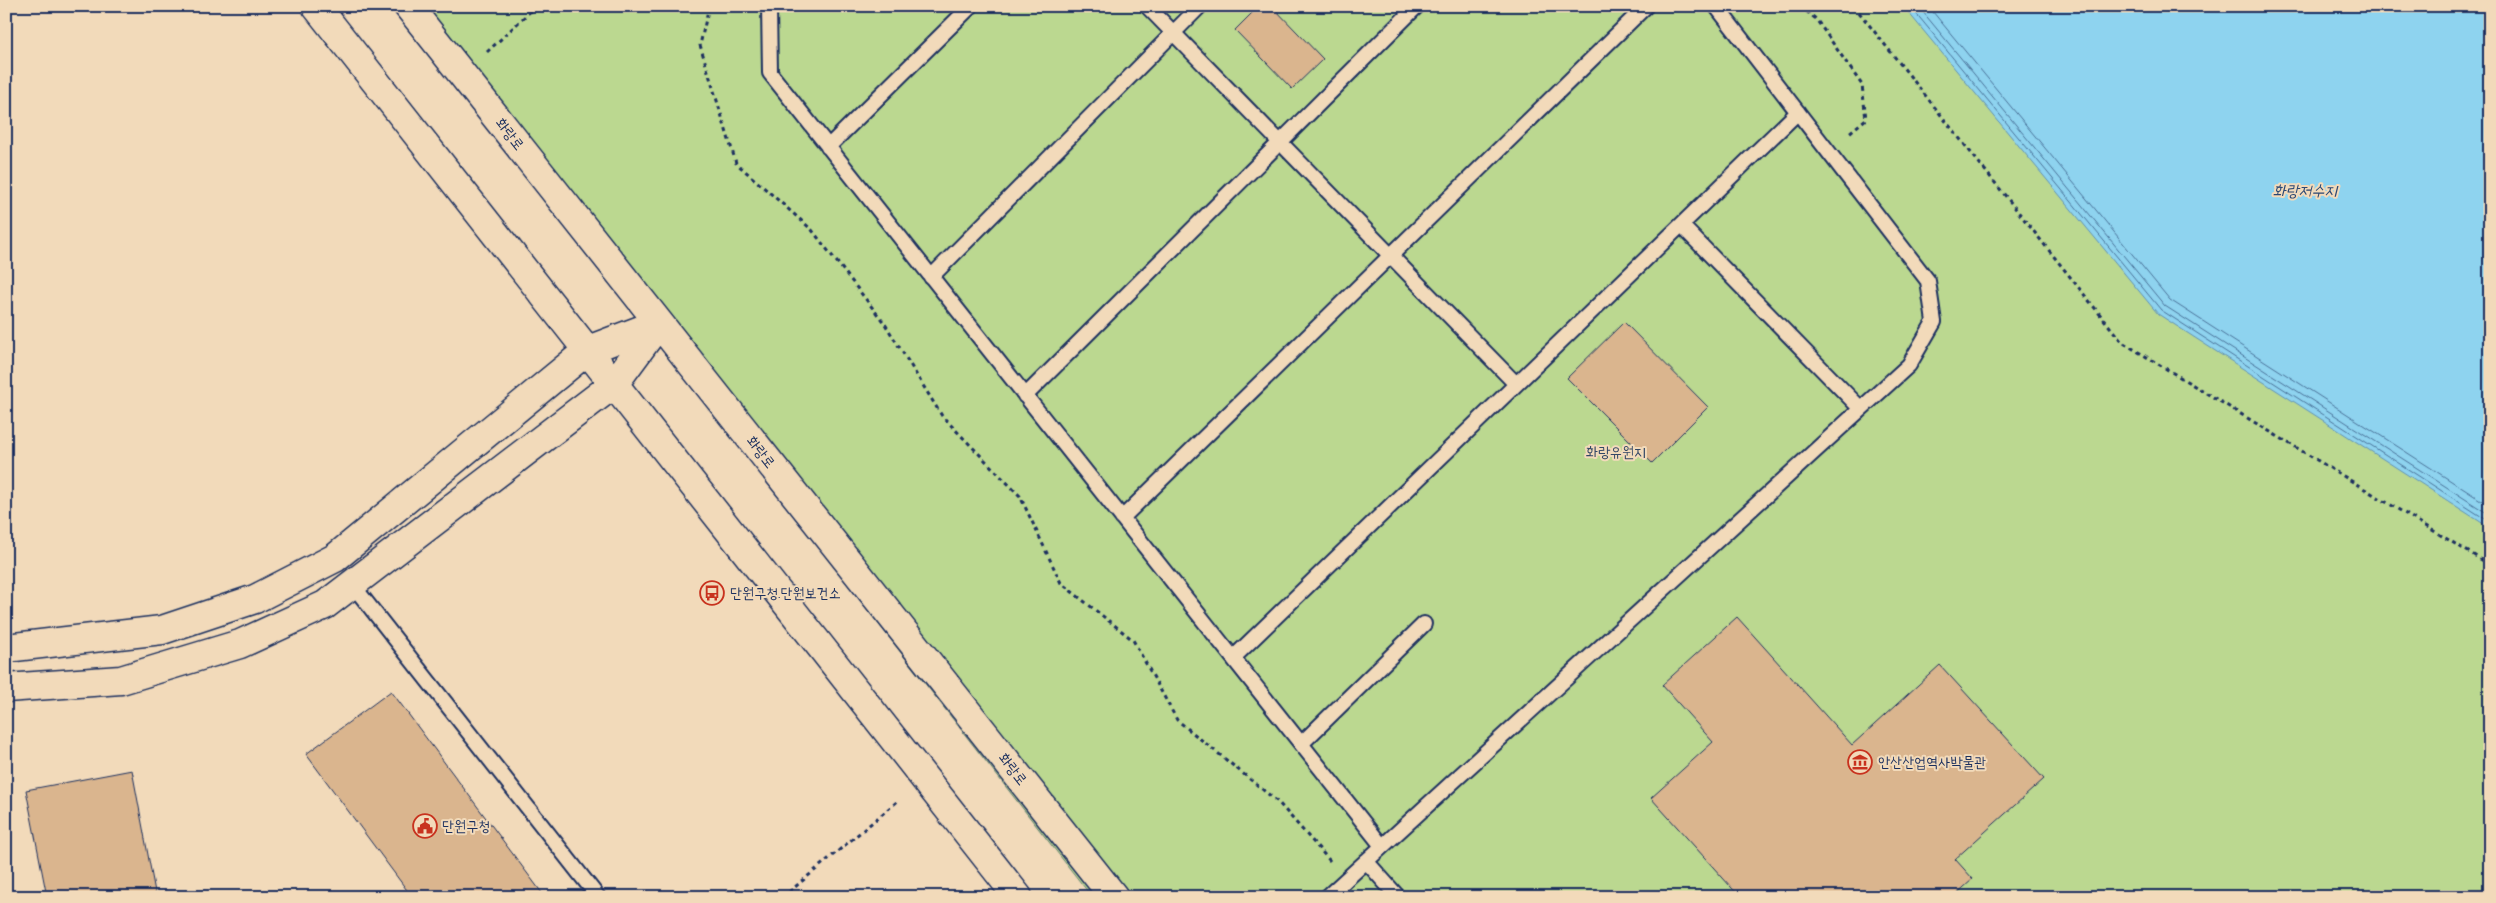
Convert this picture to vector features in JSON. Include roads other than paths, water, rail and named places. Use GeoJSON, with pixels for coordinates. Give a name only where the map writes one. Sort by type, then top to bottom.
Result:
{"type":"FeatureCollection","features":[{"type":"Feature","properties":{"kind":"street"},"geometry":{"type":"LineString","coordinates":[[316,6],[1018,897]]}},
{"type":"Feature","properties":{"kind":"street","name":"화랑로"},"geometry":{"type":"LineString","coordinates":[[408,6],[1114,897]]}},
{"type":"Feature","properties":{"kind":"street"},"geometry":{"type":"LineString","coordinates":[[6,648],[162,630],[255,599],[335,558],[588,350],[659,323]]}},
{"type":"Feature","properties":{"kind":"street"},"geometry":{"type":"LineString","coordinates":[[6,688],[121,680],[240,644],[325,605],[614,384],[659,323]]}},
{"type":"Feature","properties":{"kind":"lane"},"geometry":{"type":"LineString","coordinates":[[769,6],[770,73],[1382,846]]}},
{"type":"Feature","properties":{"kind":"lane"},"geometry":{"type":"LineString","coordinates":[[828,146],[971,6]]}},
{"type":"Feature","properties":{"kind":"lane"},"geometry":{"type":"LineString","coordinates":[[1147,6],[1516,384]]}},
{"type":"Feature","properties":{"kind":"lane"},"geometry":{"type":"LineString","coordinates":[[931,276],[1200,6]]}},
{"type":"Feature","properties":{"kind":"lane"},"geometry":{"type":"LineString","coordinates":[[1025,396],[1417,6]]}},
{"type":"Feature","properties":{"kind":"lane"},"geometry":{"type":"LineString","coordinates":[[1122,518],[1646,6]]}},
{"type":"Feature","properties":{"kind":"lane"},"geometry":{"type":"LineString","coordinates":[[1326,897],[1909,365],[1934,322],[1928,281],[1716,6]]}},
{"type":"Feature","properties":{"kind":"lane"},"geometry":{"type":"LineString","coordinates":[[1233,658],[1798,112]]}},
{"type":"Feature","properties":{"kind":"lane"},"geometry":{"type":"LineString","coordinates":[[1681,225],[1861,409]]}},
{"type":"Feature","properties":{"kind":"lane"},"geometry":{"type":"LineString","coordinates":[[352,584],[598,897]]}},
{"type":"Feature","properties":{"kind":"lane"},"geometry":{"type":"LineString","coordinates":[[1301,744],[1424,624]]}},
{"type":"Feature","properties":{"kind":"lane"},"geometry":{"type":"LineString","coordinates":[[1366,861],[1398,897]]}},
{"type":"Feature","properties":{"kind":"water","name":"화랑저수지"},"geometry":{"type":"Polygon","coordinates":[[[1903,6],[2490,6],[2490,528],[2158,314],[1903,6]]]}},
{"type":"Feature","properties":{"kind":"place","name":"단원구청.단원보건소"},"geometry":{"type":"Point","coordinates":[712,593]}},
{"type":"Feature","properties":{"kind":"place","name":"안산산업역사박물관"},"geometry":{"type":"Point","coordinates":[1860,762]}},
{"type":"Feature","properties":{"kind":"place","name":"단원구청"},"geometry":{"type":"Point","coordinates":[425,826]}},
{"type":"Feature","properties":{"kind":"park label","name":"화랑유원지"},"geometry":{"type":"Point","coordinates":[1616,452]}}]}
